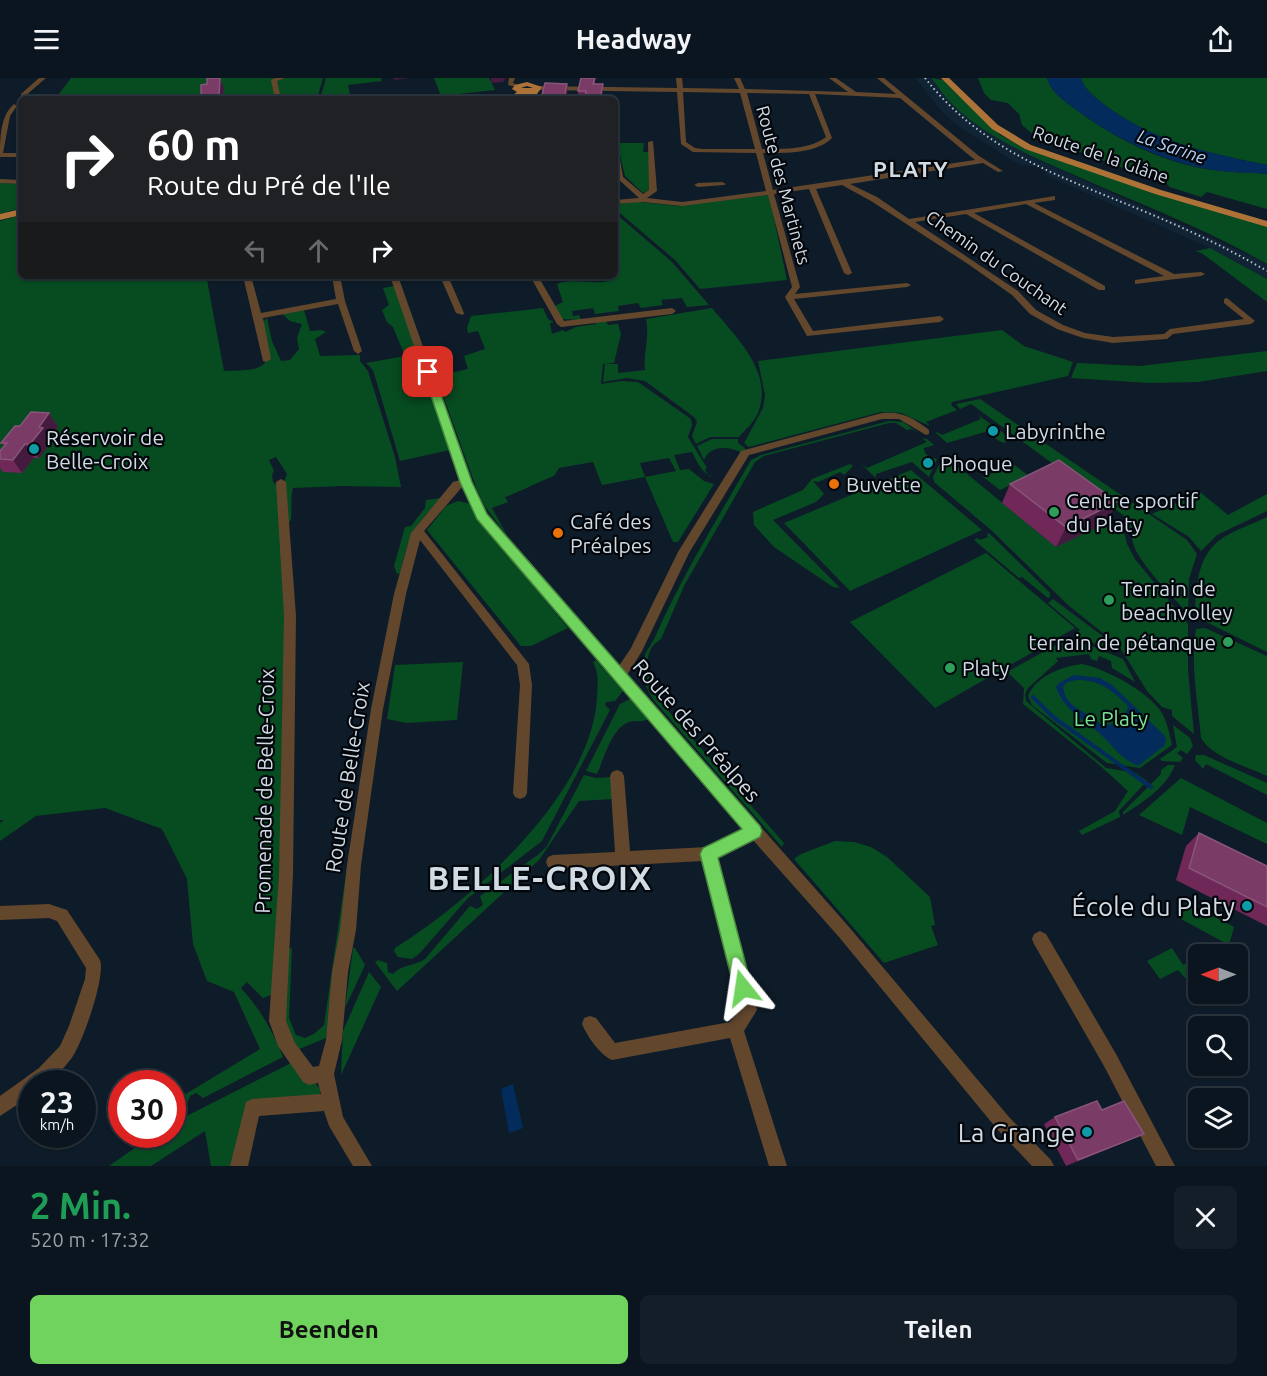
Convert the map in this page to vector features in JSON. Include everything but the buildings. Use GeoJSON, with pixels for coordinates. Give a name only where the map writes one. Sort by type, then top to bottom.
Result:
{"type":"FeatureCollection","features":[{"type":"Feature","properties":{"kind":"main road"},"geometry":{"type":"LineString","coordinates":[[514,96],[520,89],[534,92],[537,78]]}},
{"type":"Feature","properties":{"kind":"main road","name":"Route de la Glâne"},"geometry":{"type":"LineString","coordinates":[[945,78],[995,127],[1028,147],[1158,192],[1267,224]]}},
{"type":"Feature","properties":{"kind":"main road"},"geometry":{"type":"LineString","coordinates":[[0,217],[18,213]]}},
{"type":"Feature","properties":{"kind":"street"},"geometry":{"type":"LineString","coordinates":[[23,95],[43,78]]}},
{"type":"Feature","properties":{"kind":"street"},"geometry":{"type":"LineString","coordinates":[[277,96],[274,80],[282,78]]}},
{"type":"Feature","properties":{"kind":"street"},"geometry":{"type":"LineString","coordinates":[[512,78],[510,84],[520,89]]}},
{"type":"Feature","properties":{"kind":"street"},"geometry":{"type":"LineString","coordinates":[[618,88],[620,78]]}},
{"type":"Feature","properties":{"kind":"street"},"geometry":{"type":"LineString","coordinates":[[679,78],[684,146],[702,151],[804,149],[827,141],[829,138],[811,92]]}},
{"type":"Feature","properties":{"kind":"street","name":"Route des Martinets"},"geometry":{"type":"LineString","coordinates":[[737,78],[743,91],[796,287],[789,297]]}},
{"type":"Feature","properties":{"kind":"street"},"geometry":{"type":"LineString","coordinates":[[832,78],[855,94]]}},
{"type":"Feature","properties":{"kind":"street"},"geometry":{"type":"LineString","coordinates":[[880,78],[980,158],[1000,171]]}},
{"type":"Feature","properties":{"kind":"street"},"geometry":{"type":"LineString","coordinates":[[535,86],[903,96]]}},
{"type":"Feature","properties":{"kind":"street"},"geometry":{"type":"LineString","coordinates":[[14,106],[7,116],[0,154],[18,154]]}},
{"type":"Feature","properties":{"kind":"street"},"geometry":{"type":"LineString","coordinates":[[643,198],[653,191],[651,142]]}},
{"type":"Feature","properties":{"kind":"street"},"geometry":{"type":"LineString","coordinates":[[618,202],[643,198],[676,204],[978,163],[981,161],[980,158]]}},
{"type":"Feature","properties":{"kind":"street"},"geometry":{"type":"LineString","coordinates":[[618,166],[620,178],[643,198]]}},
{"type":"Feature","properties":{"kind":"street"},"geometry":{"type":"LineString","coordinates":[[698,185],[724,180],[725,198]]}},
{"type":"Feature","properties":{"kind":"street"},"geometry":{"type":"LineString","coordinates":[[0,181],[18,182]]}},
{"type":"Feature","properties":{"kind":"street","name":"Chemin du Couchant"},"geometry":{"type":"LineString","coordinates":[[843,183],[908,221],[1007,286],[1033,312],[1060,327],[1090,337],[1113,340],[1167,336],[1170,332],[1251,321],[1227,300]]}},
{"type":"Feature","properties":{"kind":"street"},"geometry":{"type":"LineString","coordinates":[[812,187],[848,273]]}},
{"type":"Feature","properties":{"kind":"street"},"geometry":{"type":"LineString","coordinates":[[908,221],[1050,198]]}},
{"type":"Feature","properties":{"kind":"street"},"geometry":{"type":"LineString","coordinates":[[1027,202],[1173,277]]}},
{"type":"Feature","properties":{"kind":"street"},"geometry":{"type":"LineString","coordinates":[[968,212],[1102,288]]}},
{"type":"Feature","properties":{"kind":"street"},"geometry":{"type":"LineString","coordinates":[[1138,282],[1201,274]]}},
{"type":"Feature","properties":{"kind":"street"},"geometry":{"type":"LineString","coordinates":[[248,279],[266,358]]}},
{"type":"Feature","properties":{"kind":"street"},"geometry":{"type":"LineString","coordinates":[[337,279],[341,301],[358,351]]}},
{"type":"Feature","properties":{"kind":"street","name":"Route des Préalpes"},"geometry":{"type":"LineString","coordinates":[[395,279],[468,488],[482,516],[844,932],[1003,1123],[1045,1166]]}},
{"type":"Feature","properties":{"kind":"street"},"geometry":{"type":"LineString","coordinates":[[445,279],[460,313]]}},
{"type":"Feature","properties":{"kind":"street"},"geometry":{"type":"LineString","coordinates":[[536,279],[561,324],[672,311]]}},
{"type":"Feature","properties":{"kind":"street","name":"Route des Martinets"},"geometry":{"type":"LineString","coordinates":[[789,297],[908,285]]}},
{"type":"Feature","properties":{"kind":"street","name":"Route des Martinets"},"geometry":{"type":"LineString","coordinates":[[789,297],[810,334],[940,319]]}},
{"type":"Feature","properties":{"kind":"street"},"geometry":{"type":"LineString","coordinates":[[258,316],[341,301]]}},
{"type":"Feature","properties":{"kind":"street"},"geometry":{"type":"LineString","coordinates":[[620,674],[636,651],[684,552],[745,453],[892,414],[910,418],[926,432]]}},
{"type":"Feature","properties":{"kind":"street","name":"Promenade de Belle-Croix"},"geometry":{"type":"LineString","coordinates":[[281,482],[289,579],[290,642],[286,874],[279,999],[275,1014],[278,1029],[294,1057],[309,1076],[326,1074]]}},
{"type":"Feature","properties":{"kind":"street","name":"Route de Belle-Croix"},"geometry":{"type":"LineString","coordinates":[[326,1074],[334,1040],[340,972],[348,930],[354,866],[377,709],[400,594],[416,533],[447,497],[468,488]]}},
{"type":"Feature","properties":{"kind":"street"},"geometry":{"type":"LineString","coordinates":[[416,533],[421,534],[523,664],[526,685],[520,793]]}},
{"type":"Feature","properties":{"kind":"street"},"geometry":{"type":"LineString","coordinates":[[617,776],[623,858]]}},
{"type":"Feature","properties":{"kind":"street"},"geometry":{"type":"LineString","coordinates":[[553,862],[709,854],[754,831]]}},
{"type":"Feature","properties":{"kind":"street"},"geometry":{"type":"LineString","coordinates":[[590,1024],[612,1052],[735,1029],[749,1010],[709,854]]}},
{"type":"Feature","properties":{"kind":"street"},"geometry":{"type":"LineString","coordinates":[[0,913],[49,911],[62,915],[94,966],[93,979],[77,1028],[66,1052],[49,1070]]}},
{"type":"Feature","properties":{"kind":"street"},"geometry":{"type":"LineString","coordinates":[[1040,939],[1120,1079],[1166,1166]]}},
{"type":"Feature","properties":{"kind":"street"},"geometry":{"type":"LineString","coordinates":[[735,1029],[778,1166]]}},
{"type":"Feature","properties":{"kind":"street"},"geometry":{"type":"LineString","coordinates":[[326,1074],[335,1120],[363,1166]]}},
{"type":"Feature","properties":{"kind":"street"},"geometry":{"type":"LineString","coordinates":[[0,1107],[18,1094]]}},
{"type":"Feature","properties":{"kind":"street"},"geometry":{"type":"LineString","coordinates":[[239,1166],[252,1108],[330,1102]]}},
{"type":"Feature","properties":{"kind":"shaded area"},"geometry":{"type":"Polygon","coordinates":[[[916,78],[934,78],[988,128],[1034,158],[1267,265],[1267,279],[1210,248],[1044,174],[1047,172],[1037,167],[1020,165],[961,128],[942,112],[916,78]]]}},
{"type":"Feature","properties":{"kind":"green space"},"geometry":{"type":"Polygon","coordinates":[[[71,78],[323,78],[318,96],[57,96],[71,78]]]}},
{"type":"Feature","properties":{"kind":"green space"},"geometry":{"type":"Polygon","coordinates":[[[326,78],[381,78],[382,81],[348,85],[350,96],[321,96],[326,78]]]}},
{"type":"Feature","properties":{"kind":"green space"},"geometry":{"type":"Polygon","coordinates":[[[434,78],[489,78],[495,90],[441,96],[434,78]]]}},
{"type":"Feature","properties":{"kind":"green space"},"geometry":{"type":"Polygon","coordinates":[[[931,78],[943,80],[1000,135],[1028,149],[1267,226],[1267,264],[1195,227],[1008,144],[964,115],[948,100],[931,78]]]}},
{"type":"Feature","properties":{"kind":"green space"},"geometry":{"type":"Polygon","coordinates":[[[978,78],[1047,78],[1055,93],[1069,104],[1110,132],[1145,150],[1183,164],[1202,168],[1267,174],[1267,209],[1207,192],[1201,197],[1170,187],[1160,177],[1123,168],[1034,135],[1022,125],[1019,114],[1008,103],[991,100],[984,93],[978,78]]]}},
{"type":"Feature","properties":{"kind":"green space"},"geometry":{"type":"Polygon","coordinates":[[[1081,78],[1267,78],[1267,165],[1180,144],[1140,127],[1102,103],[1087,89],[1081,78]]]}},
{"type":"Feature","properties":{"kind":"green space"},"geometry":{"type":"Polygon","coordinates":[[[618,143],[644,143],[643,152],[649,152],[651,189],[643,193],[625,176],[618,143]]]}},
{"type":"Feature","properties":{"kind":"green space"},"geometry":{"type":"Polygon","coordinates":[[[0,183],[18,184],[18,209],[0,214],[0,183]]]}},
{"type":"Feature","properties":{"kind":"green space"},"geometry":{"type":"Polygon","coordinates":[[[769,195],[787,280],[700,289],[675,260],[618,212],[618,204],[639,202],[678,206],[769,195]]]}},
{"type":"Feature","properties":{"kind":"green space"},"geometry":{"type":"Polygon","coordinates":[[[18,216],[18,279],[180,279],[185,281],[212,279],[207,280],[224,371],[251,369],[265,363],[267,349],[262,323],[267,318],[272,341],[281,361],[290,360],[299,349],[297,338],[302,324],[290,321],[281,313],[304,310],[310,331],[326,332],[315,339],[320,356],[360,355],[360,361],[368,371],[395,457],[401,487],[293,488],[291,520],[287,524],[284,482],[287,474],[276,457],[269,460],[274,471],[273,482],[277,485],[286,580],[282,717],[285,729],[274,994],[263,998],[247,982],[241,988],[265,1021],[283,1057],[203,1098],[196,1093],[190,1096],[186,1107],[186,1094],[260,1049],[234,992],[207,981],[193,944],[187,879],[162,829],[105,808],[36,816],[0,841],[0,823],[4,820],[0,820],[0,221],[18,216]]]}},
{"type":"Feature","properties":{"kind":"green space"},"geometry":{"type":"Polygon","coordinates":[[[618,216],[672,262],[709,305],[687,307],[682,298],[661,300],[663,305],[641,308],[638,303],[618,306],[619,311],[595,314],[593,308],[572,311],[573,316],[579,315],[581,320],[562,319],[555,306],[563,302],[557,284],[571,281],[618,279],[618,216]]]}},
{"type":"Feature","properties":{"kind":"green space"},"geometry":{"type":"Polygon","coordinates":[[[1210,248],[1267,279],[1267,302],[1196,251],[1210,248]]]}},
{"type":"Feature","properties":{"kind":"green space"},"geometry":{"type":"Polygon","coordinates":[[[394,286],[450,450],[400,461],[373,370],[366,363],[405,356],[393,327],[387,322],[382,310],[389,305],[383,288],[394,286]]]}},
{"type":"Feature","properties":{"kind":"green space"},"geometry":{"type":"Polygon","coordinates":[[[543,308],[548,319],[554,322],[550,323],[552,334],[596,324],[595,322],[606,321],[608,325],[618,324],[621,334],[614,363],[603,364],[601,384],[621,381],[638,382],[691,419],[692,425],[688,437],[707,468],[705,470],[708,474],[701,468],[692,452],[674,455],[680,470],[689,469],[704,481],[714,484],[678,542],[673,542],[645,477],[602,485],[593,462],[559,468],[554,476],[505,497],[508,502],[492,508],[508,537],[484,505],[477,490],[439,384],[446,374],[468,369],[464,356],[485,349],[478,331],[468,333],[467,328],[471,316],[543,308]],[[669,458],[640,463],[645,477],[676,471],[669,458]]]}},
{"type":"Feature","properties":{"kind":"green space"},"geometry":{"type":"Polygon","coordinates":[[[712,308],[750,357],[761,385],[761,400],[757,415],[739,437],[710,437],[696,444],[692,436],[697,422],[694,417],[645,381],[627,378],[603,382],[605,364],[618,364],[618,373],[645,370],[646,319],[712,308]]]}},
{"type":"Feature","properties":{"kind":"green space"},"geometry":{"type":"Polygon","coordinates":[[[1002,330],[1024,346],[1073,362],[1068,376],[952,402],[951,405],[957,410],[926,422],[930,426],[901,413],[881,412],[749,447],[744,443],[763,408],[765,395],[758,361],[1002,330]]]}},
{"type":"Feature","properties":{"kind":"green space"},"geometry":{"type":"Polygon","coordinates":[[[1267,351],[1267,371],[1198,382],[1149,383],[1071,378],[1077,363],[1140,366],[1267,351]]]}},
{"type":"Feature","properties":{"kind":"green space"},"geometry":{"type":"Polygon","coordinates":[[[980,399],[1187,540],[1197,554],[1189,579],[1188,614],[1141,559],[1123,515],[971,404],[960,409],[956,404],[980,399]]]}},
{"type":"Feature","properties":{"kind":"green space"},"geometry":{"type":"Polygon","coordinates":[[[978,415],[1012,439],[1003,443],[985,432],[947,443],[936,433],[942,435],[981,419],[978,415]]]}},
{"type":"Feature","properties":{"kind":"green space"},"geometry":{"type":"Polygon","coordinates":[[[889,421],[903,422],[917,432],[907,430],[896,423],[889,423],[764,456],[755,462],[685,584],[661,639],[650,651],[647,667],[657,698],[784,843],[782,847],[655,702],[644,679],[644,659],[689,568],[751,460],[761,455],[889,421]]]}},
{"type":"Feature","properties":{"kind":"green space"},"geometry":{"type":"Polygon","coordinates":[[[922,438],[934,445],[924,448],[925,453],[937,459],[929,477],[912,462],[876,474],[876,478],[861,464],[867,468],[927,442],[922,438]]]}},
{"type":"Feature","properties":{"kind":"green space"},"geometry":{"type":"Polygon","coordinates":[[[712,439],[738,439],[738,443],[746,449],[741,452],[725,448],[715,449],[704,460],[697,446],[712,439]]]}},
{"type":"Feature","properties":{"kind":"green space"},"geometry":{"type":"Polygon","coordinates":[[[944,455],[1056,547],[1107,522],[1122,524],[1127,544],[1135,559],[1188,624],[1188,670],[1194,734],[1172,716],[1172,710],[1162,707],[1147,691],[1119,646],[1068,605],[991,530],[934,482],[933,477],[944,455]]]}},
{"type":"Feature","properties":{"kind":"green space"},"geometry":{"type":"Polygon","coordinates":[[[850,464],[853,466],[844,475],[840,472],[818,482],[813,481],[824,494],[816,502],[773,520],[840,588],[833,587],[774,547],[754,525],[753,512],[803,490],[812,479],[850,464]]]}},
{"type":"Feature","properties":{"kind":"green space"},"geometry":{"type":"Polygon","coordinates":[[[1013,464],[1029,476],[1000,490],[983,477],[1013,464]]]}},
{"type":"Feature","properties":{"kind":"green space"},"geometry":{"type":"Polygon","coordinates":[[[911,470],[982,530],[850,591],[784,523],[911,470]]]}},
{"type":"Feature","properties":{"kind":"green space"},"geometry":{"type":"Polygon","coordinates":[[[1200,492],[1228,515],[1267,494],[1267,511],[1217,535],[1201,551],[1189,537],[1152,514],[1200,492]]]}},
{"type":"Feature","properties":{"kind":"green space"},"geometry":{"type":"Polygon","coordinates":[[[441,498],[414,532],[400,573],[397,574],[394,566],[405,527],[411,526],[425,508],[426,500],[441,498]]]}},
{"type":"Feature","properties":{"kind":"green space"},"geometry":{"type":"Polygon","coordinates":[[[458,501],[471,504],[481,522],[568,628],[531,646],[521,646],[427,530],[446,506],[458,501]]]}},
{"type":"Feature","properties":{"kind":"green space"},"geometry":{"type":"Polygon","coordinates":[[[1267,517],[1267,652],[1202,620],[1195,614],[1197,582],[1208,552],[1215,544],[1234,531],[1267,517]]]}},
{"type":"Feature","properties":{"kind":"green space"},"geometry":{"type":"Polygon","coordinates":[[[987,533],[1050,593],[1050,597],[1048,598],[1022,577],[1019,578],[974,540],[988,537],[987,533]]]}},
{"type":"Feature","properties":{"kind":"green space","name":"Platy"},"geometry":{"type":"Polygon","coordinates":[[[986,553],[1075,628],[935,708],[850,622],[986,553]]]}},
{"type":"Feature","properties":{"kind":"green space"},"geometry":{"type":"Polygon","coordinates":[[[1053,599],[1108,640],[1119,651],[1080,639],[1075,634],[1080,630],[1048,603],[1053,599]]]}},
{"type":"Feature","properties":{"kind":"green space"},"geometry":{"type":"Polygon","coordinates":[[[1205,628],[1267,656],[1267,776],[1213,751],[1201,738],[1195,684],[1194,643],[1196,629],[1205,628]]]}},
{"type":"Feature","properties":{"kind":"green space"},"geometry":{"type":"Polygon","coordinates":[[[1070,637],[1123,659],[1135,682],[1112,668],[1111,661],[1099,656],[1097,661],[1091,659],[1089,654],[1056,658],[1058,661],[1028,688],[1025,694],[1026,701],[1106,768],[1136,773],[1147,781],[1119,811],[1120,817],[1082,835],[1079,831],[1115,811],[1128,791],[1023,704],[1024,688],[1007,672],[1070,637]]]}},
{"type":"Feature","properties":{"kind":"green space"},"geometry":{"type":"Polygon","coordinates":[[[596,660],[623,691],[615,701],[606,702],[605,705],[610,710],[542,841],[468,898],[419,954],[412,959],[398,957],[394,951],[395,948],[458,902],[491,873],[523,841],[551,806],[574,770],[590,734],[597,697],[598,683],[593,662],[596,660]]]}},
{"type":"Feature","properties":{"kind":"green space"},"geometry":{"type":"Polygon","coordinates":[[[463,662],[457,720],[407,723],[387,719],[395,665],[463,662]]]}},
{"type":"Feature","properties":{"kind":"green space","name":"Le Platy"},"geometry":{"type":"Polygon","coordinates":[[[1082,664],[1116,677],[1151,700],[1164,717],[1172,745],[1140,768],[1107,763],[1032,705],[1028,696],[1037,683],[1051,673],[1082,664]]]}},
{"type":"Feature","properties":{"kind":"green space"},"geometry":{"type":"Polygon","coordinates":[[[634,699],[650,718],[630,722],[621,727],[612,738],[597,774],[586,771],[620,704],[634,699]]]}},
{"type":"Feature","properties":{"kind":"green space"},"geometry":{"type":"Polygon","coordinates":[[[1173,725],[1190,738],[1193,746],[1187,754],[1181,750],[1177,753],[1183,758],[1180,762],[1160,759],[1177,747],[1173,725]]]}},
{"type":"Feature","properties":{"kind":"green space"},"geometry":{"type":"Polygon","coordinates":[[[1196,755],[1204,755],[1267,783],[1267,795],[1206,764],[1203,769],[1195,760],[1196,755]]]}},
{"type":"Feature","properties":{"kind":"green space"},"geometry":{"type":"Polygon","coordinates":[[[1168,765],[1175,765],[1160,788],[1123,815],[1123,812],[1168,765]]]}},
{"type":"Feature","properties":{"kind":"green space"},"geometry":{"type":"Polygon","coordinates":[[[584,775],[596,778],[612,777],[613,799],[579,801],[539,860],[397,991],[375,962],[378,960],[387,963],[388,972],[393,974],[425,959],[470,906],[477,909],[483,905],[480,896],[547,846],[584,775]]]}},
{"type":"Feature","properties":{"kind":"green space"},"geometry":{"type":"Polygon","coordinates":[[[1181,778],[1267,823],[1267,844],[1190,807],[1182,835],[1139,815],[1181,778]]]}},
{"type":"Feature","properties":{"kind":"green space"},"geometry":{"type":"Polygon","coordinates":[[[835,841],[854,842],[871,847],[887,857],[930,897],[935,925],[931,926],[938,945],[884,963],[794,859],[835,841]]]}},
{"type":"Feature","properties":{"kind":"green space"},"geometry":{"type":"Polygon","coordinates":[[[350,846],[343,920],[326,1038],[297,1050],[284,1019],[288,949],[292,948],[289,1018],[296,1035],[305,1038],[324,1025],[350,846]]]}},
{"type":"Feature","properties":{"kind":"green space"},"geometry":{"type":"Polygon","coordinates":[[[1186,902],[1234,927],[1229,944],[1227,944],[1181,919],[1186,902]]]}},
{"type":"Feature","properties":{"kind":"green space"},"geometry":{"type":"Polygon","coordinates":[[[353,948],[365,965],[345,1008],[353,948]]]}},
{"type":"Feature","properties":{"kind":"green space"},"geometry":{"type":"Polygon","coordinates":[[[1172,948],[1183,965],[1188,963],[1188,977],[1185,978],[1178,970],[1160,979],[1147,961],[1172,948]]]}},
{"type":"Feature","properties":{"kind":"green space"},"geometry":{"type":"Polygon","coordinates":[[[369,972],[381,987],[341,1075],[343,1031],[369,972]]]}},
{"type":"Feature","properties":{"kind":"green space"},"geometry":{"type":"Polygon","coordinates":[[[291,1063],[305,1083],[315,1083],[320,1089],[320,1100],[247,1104],[233,1166],[211,1166],[205,1131],[186,1143],[186,1116],[291,1063]]]}},
{"type":"Feature","properties":{"kind":"green space"},"geometry":{"type":"Polygon","coordinates":[[[135,1148],[179,1148],[151,1166],[109,1166],[135,1148]]]}},
{"type":"Feature","properties":{"kind":"water","name":"La Sarine"},"geometry":{"type":"Polygon","coordinates":[[[1047,78],[1081,78],[1087,89],[1102,103],[1140,127],[1180,144],[1267,165],[1267,174],[1202,168],[1146,150],[1110,132],[1064,101],[1055,93],[1047,78]]]}},
{"type":"Feature","properties":{"kind":"water"},"geometry":{"type":"Polygon","coordinates":[[[1074,675],[1100,678],[1112,685],[1163,734],[1166,739],[1165,745],[1138,766],[1131,763],[1069,708],[1059,695],[1056,687],[1074,675]],[[1085,680],[1067,682],[1063,687],[1071,704],[1104,725],[1118,722],[1127,711],[1128,706],[1105,687],[1085,680]]]}},
{"type":"Feature","properties":{"kind":"water"},"geometry":{"type":"Polygon","coordinates":[[[513,1084],[523,1128],[509,1133],[501,1089],[513,1084]]]}},
{"type":"Feature","properties":{"kind":"waterway"},"geometry":{"type":"LineString","coordinates":[[1033,697],[1053,717],[1151,787]]}},
{"type":"Feature","properties":{"kind":"railway"},"geometry":{"type":"LineString","coordinates":[[925,78],[948,104],[973,126],[1027,160],[1194,233],[1267,271]]}},
{"type":"Feature","properties":{"kind":"place","name":"Labyrinthe"},"geometry":{"type":"Point","coordinates":[993,431]}},
{"type":"Feature","properties":{"kind":"place","name":"Réservoir de Belle-Croix"},"geometry":{"type":"Point","coordinates":[34,449]}},
{"type":"Feature","properties":{"kind":"place","name":"Phoque"},"geometry":{"type":"Point","coordinates":[928,463]}},
{"type":"Feature","properties":{"kind":"place","name":"Buvette"},"geometry":{"type":"Point","coordinates":[834,484]}},
{"type":"Feature","properties":{"kind":"place","name":"Centre sportif du Platy"},"geometry":{"type":"Point","coordinates":[1054,512]}},
{"type":"Feature","properties":{"kind":"place","name":"Café des Préalpes"},"geometry":{"type":"Point","coordinates":[558,533]}},
{"type":"Feature","properties":{"kind":"place","name":"Terrain de beachvolley"},"geometry":{"type":"Point","coordinates":[1109,600]}},
{"type":"Feature","properties":{"kind":"place","name":"terrain de pétanque"},"geometry":{"type":"Point","coordinates":[1228,642]}},
{"type":"Feature","properties":{"kind":"place","name":"Platy"},"geometry":{"type":"Point","coordinates":[950,668]}},
{"type":"Feature","properties":{"kind":"place","name":"École du Platy"},"geometry":{"type":"Point","coordinates":[1247,906]}},
{"type":"Feature","properties":{"kind":"place","name":"La Grange"},"geometry":{"type":"Point","coordinates":[1087,1132]}},
{"type":"Feature","properties":{"kind":"district","name":"PLATY"},"geometry":{"type":"Point","coordinates":[911,168]}},
{"type":"Feature","properties":{"kind":"district","name":"BELLE-CROIX"},"geometry":{"type":"Point","coordinates":[540,877]}},
{"type":"Feature","properties":{"kind":"route"},"geometry":{"type":"LineString","coordinates":[[428,372],[466,482],[482,516],[754,831],[709,854],[743,988]]}}]}
